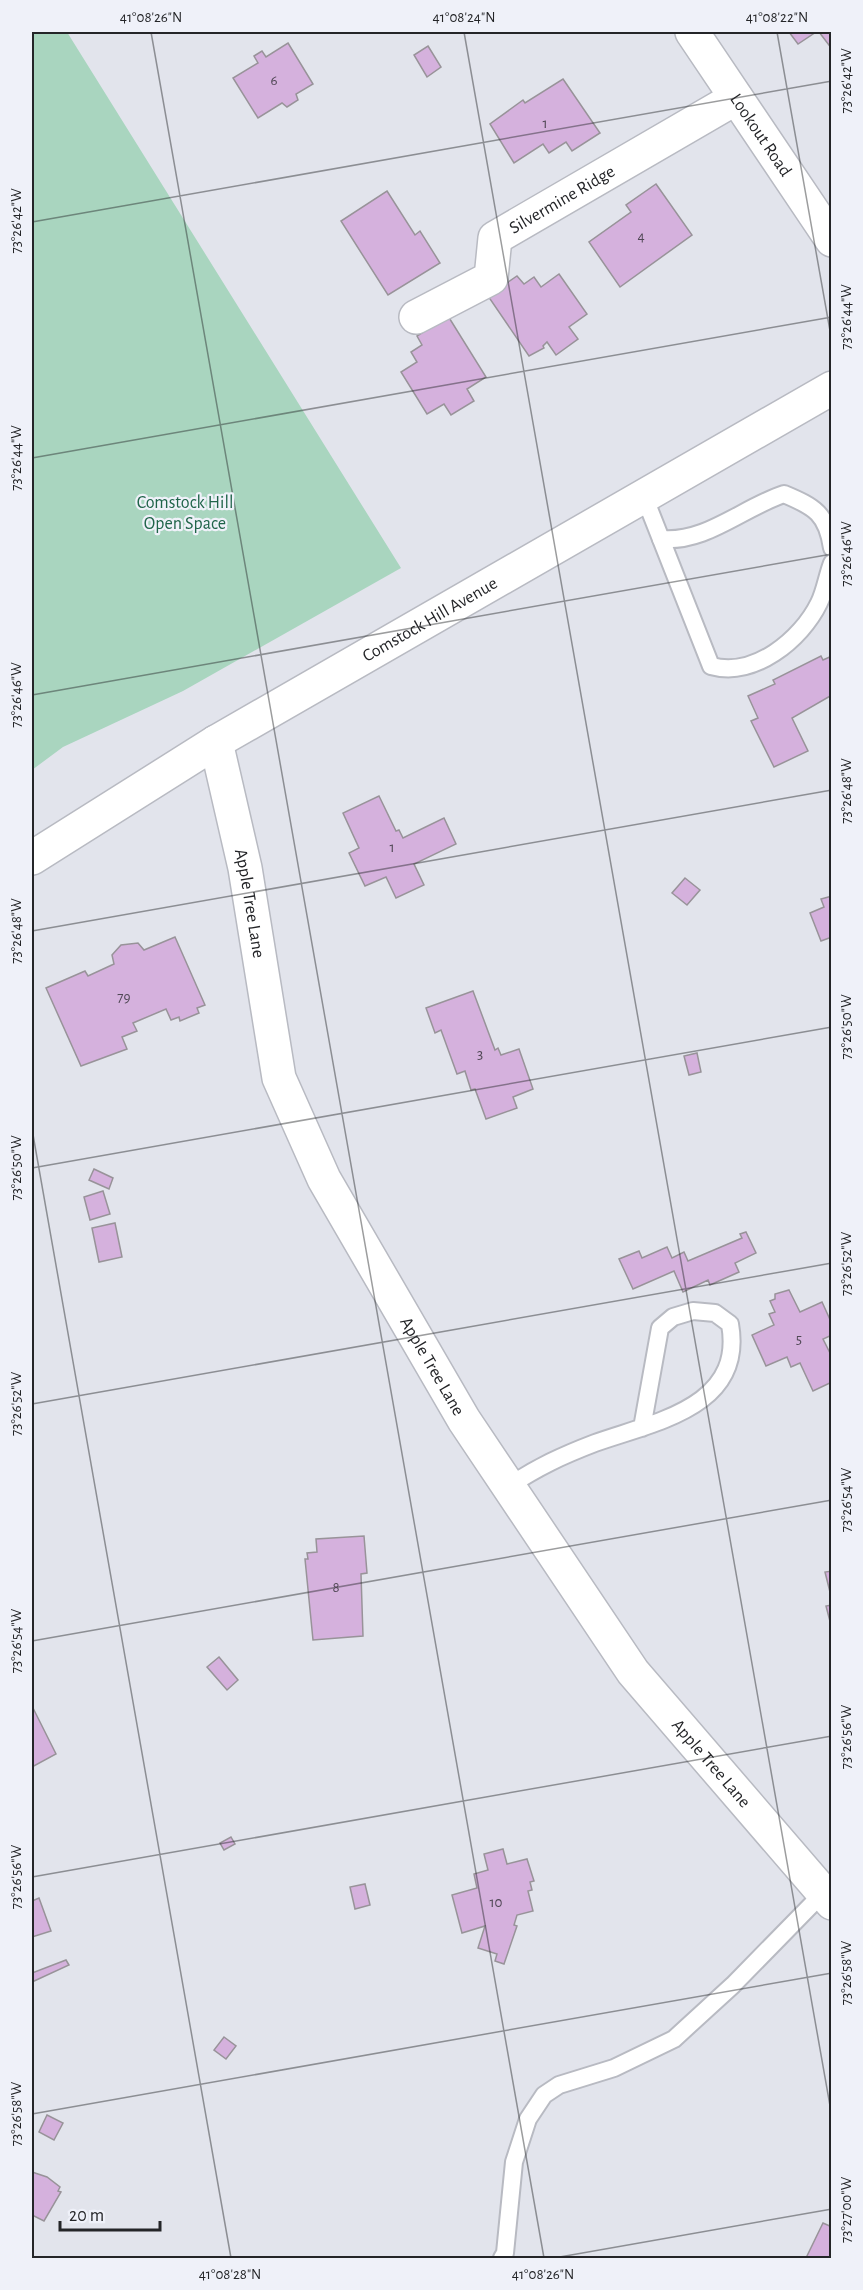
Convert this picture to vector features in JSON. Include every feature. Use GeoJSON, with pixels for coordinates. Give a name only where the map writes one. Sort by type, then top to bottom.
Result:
{"type":"FeatureCollection","features":[{"type":"Feature","properties":{"kind":"street","name":"Lookout Road"},"geometry":{"type":"LineString","coordinates":[[692,32],[831,240]]}},
{"type":"Feature","properties":{"kind":"street","name":"Silvermine Ridge"},"geometry":{"type":"LineString","coordinates":[[416,316],[491,278],[495,238],[736,98]]}},
{"type":"Feature","properties":{"kind":"street","name":"Comstock Hill Avenue"},"geometry":{"type":"LineString","coordinates":[[32,858],[216,742],[831,388]]}},
{"type":"Feature","properties":{"kind":"street","name":"Apple Tree Lane"},"geometry":{"type":"LineString","coordinates":[[216,742],[245,868],[279,1078],[324,1179],[464,1420],[633,1672],[827,1898]]}},
{"type":"Feature","properties":{"kind":"lane"},"geometry":{"type":"LineString","coordinates":[[661,539],[678,541],[701,534],[766,500],[784,494],[807,504],[829,525],[831,549]]}},
{"type":"Feature","properties":{"kind":"lane"},"geometry":{"type":"LineString","coordinates":[[644,496],[711,666],[726,670],[755,663],[793,640],[819,603],[831,563]]}},
{"type":"Feature","properties":{"kind":"lane"},"geometry":{"type":"LineString","coordinates":[[509,1486],[547,1462],[661,1423],[696,1404],[719,1385],[734,1345],[730,1324],[715,1313],[693,1311],[673,1317],[660,1328],[642,1428]]}},
{"type":"Feature","properties":{"kind":"lane"},"geometry":{"type":"LineString","coordinates":[[502,2259],[505,2253],[514,2162],[528,2119],[544,2096],[559,2085],[615,2068],[674,2039],[827,1898]]}},
{"type":"Feature","properties":{"kind":"green space","name":"Comstock Hill Open Space"},"geometry":{"type":"Polygon","coordinates":[[[32,32],[67,32],[401,568],[183,691],[63,747],[32,770],[32,32]]]}},
{"type":"Feature","properties":{"kind":"building"},"geometry":{"type":"Polygon","coordinates":[[[789,32],[816,32],[798,44],[789,32]]]}},
{"type":"Feature","properties":{"kind":"building"},"geometry":{"type":"Polygon","coordinates":[[[819,32],[832,32],[832,49],[819,32]]]}},
{"type":"Feature","properties":{"kind":"building"},"geometry":{"type":"Polygon","coordinates":[[[288,43],[313,84],[296,94],[298,100],[287,107],[282,103],[258,118],[233,78],[258,63],[254,56],[262,51],[266,57],[288,43]]]}},
{"type":"Feature","properties":{"kind":"building"},"geometry":{"type":"Polygon","coordinates":[[[428,46],[441,67],[427,77],[414,55],[428,46]]]}},
{"type":"Feature","properties":{"kind":"building"},"geometry":{"type":"Polygon","coordinates":[[[563,79],[600,133],[572,151],[566,142],[549,153],[543,144],[514,163],[490,124],[523,100],[525,103],[563,79]]]}},
{"type":"Feature","properties":{"kind":"building"},"geometry":{"type":"Polygon","coordinates":[[[656,184],[692,235],[620,287],[589,242],[631,212],[626,205],[656,184]]]}},
{"type":"Feature","properties":{"kind":"building"},"geometry":{"type":"Polygon","coordinates":[[[387,191],[415,235],[420,231],[440,263],[388,295],[341,221],[387,191]]]}},
{"type":"Feature","properties":{"kind":"building"},"geometry":{"type":"Polygon","coordinates":[[[559,274],[587,314],[569,327],[578,339],[556,355],[547,342],[544,348],[529,356],[488,296],[517,276],[524,284],[534,277],[541,287],[559,274]]]}},
{"type":"Feature","properties":{"kind":"building"},"geometry":{"type":"Polygon","coordinates":[[[448,316],[486,377],[467,389],[474,401],[451,415],[444,404],[427,414],[401,372],[417,362],[411,352],[422,345],[417,336],[448,316]]]}},
{"type":"Feature","properties":{"kind":"building"},"geometry":{"type":"Polygon","coordinates":[[[821,656],[823,660],[832,656],[832,695],[792,718],[808,751],[774,767],[751,721],[758,718],[748,696],[775,684],[773,680],[821,656]]]}},
{"type":"Feature","properties":{"kind":"building"},"geometry":{"type":"Polygon","coordinates":[[[379,796],[396,831],[399,830],[403,838],[444,818],[456,844],[414,864],[424,885],[396,898],[386,877],[365,886],[349,853],[359,848],[343,813],[379,796]]]}},
{"type":"Feature","properties":{"kind":"building"},"geometry":{"type":"Polygon","coordinates":[[[685,878],[700,890],[687,905],[672,893],[685,878]]]}},
{"type":"Feature","properties":{"kind":"building"},"geometry":{"type":"Polygon","coordinates":[[[832,896],[832,937],[821,941],[810,913],[824,907],[821,899],[832,896]]]}},
{"type":"Feature","properties":{"kind":"building"},"geometry":{"type":"Polygon","coordinates":[[[175,937],[205,1005],[197,1008],[199,1013],[180,1021],[179,1017],[171,1020],[166,1009],[133,1023],[137,1031],[122,1037],[127,1049],[81,1066],[46,988],[85,971],[88,976],[114,964],[112,955],[121,945],[138,943],[144,950],[175,937]]]}},
{"type":"Feature","properties":{"kind":"building"},"geometry":{"type":"Polygon","coordinates":[[[473,991],[495,1050],[498,1048],[501,1055],[519,1049],[533,1089],[513,1097],[517,1108],[486,1119],[475,1089],[471,1090],[465,1071],[457,1074],[441,1030],[435,1033],[426,1008],[473,991]]]}},
{"type":"Feature","properties":{"kind":"building"},"geometry":{"type":"Polygon","coordinates":[[[697,1053],[701,1072],[689,1075],[684,1056],[697,1053]]]}},
{"type":"Feature","properties":{"kind":"building"},"geometry":{"type":"Polygon","coordinates":[[[94,1169],[113,1178],[109,1189],[89,1180],[94,1169]]]}},
{"type":"Feature","properties":{"kind":"building"},"geometry":{"type":"Polygon","coordinates":[[[103,1191],[110,1214],[90,1220],[84,1197],[103,1191]]]}},
{"type":"Feature","properties":{"kind":"building"},"geometry":{"type":"Polygon","coordinates":[[[115,1223],[122,1257],[99,1262],[92,1228],[115,1223]]]}},
{"type":"Feature","properties":{"kind":"building"},"geometry":{"type":"Polygon","coordinates":[[[746,1232],[756,1253],[735,1263],[739,1272],[710,1285],[708,1280],[683,1292],[674,1271],[633,1289],[619,1259],[639,1251],[642,1258],[667,1247],[672,1258],[684,1252],[688,1261],[742,1238],[740,1234],[746,1232]]]}},
{"type":"Feature","properties":{"kind":"building"},"geometry":{"type":"Polygon","coordinates":[[[789,1290],[800,1312],[822,1302],[832,1324],[832,1335],[823,1339],[832,1357],[832,1382],[813,1391],[800,1363],[791,1367],[787,1357],[766,1366],[752,1335],[774,1325],[769,1314],[775,1312],[770,1301],[775,1299],[775,1294],[789,1290]]]}},
{"type":"Feature","properties":{"kind":"building"},"geometry":{"type":"Polygon","coordinates":[[[364,1536],[367,1573],[361,1574],[363,1636],[313,1640],[305,1559],[308,1559],[307,1553],[317,1552],[316,1539],[364,1536]]]}},
{"type":"Feature","properties":{"kind":"building"},"geometry":{"type":"Polygon","coordinates":[[[832,1571],[832,1600],[825,1572],[832,1571]]]}},
{"type":"Feature","properties":{"kind":"building"},"geometry":{"type":"Polygon","coordinates":[[[832,1605],[832,1629],[826,1606],[832,1605]]]}},
{"type":"Feature","properties":{"kind":"building"},"geometry":{"type":"Polygon","coordinates":[[[219,1657],[238,1680],[227,1690],[207,1667],[219,1657]]]}},
{"type":"Feature","properties":{"kind":"building"},"geometry":{"type":"Polygon","coordinates":[[[32,1706],[56,1754],[32,1767],[32,1706]]]}},
{"type":"Feature","properties":{"kind":"building"},"geometry":{"type":"Polygon","coordinates":[[[231,1837],[235,1844],[224,1850],[220,1843],[231,1837]]]}},
{"type":"Feature","properties":{"kind":"building"},"geometry":{"type":"Polygon","coordinates":[[[503,1849],[507,1864],[527,1859],[534,1881],[530,1882],[532,1890],[528,1891],[533,1911],[517,1915],[514,1925],[517,1926],[504,1964],[495,1961],[497,1954],[478,1948],[485,1926],[462,1933],[452,1895],[477,1888],[474,1874],[488,1870],[484,1854],[503,1849]]]}},
{"type":"Feature","properties":{"kind":"building"},"geometry":{"type":"Polygon","coordinates":[[[365,1884],[370,1905],[355,1909],[350,1887],[365,1884]]]}},
{"type":"Feature","properties":{"kind":"building"},"geometry":{"type":"Polygon","coordinates":[[[39,1898],[51,1931],[32,1937],[32,1901],[39,1898]]]}},
{"type":"Feature","properties":{"kind":"building"},"geometry":{"type":"Polygon","coordinates":[[[66,1960],[69,1965],[32,1982],[32,1973],[66,1960]]]}},
{"type":"Feature","properties":{"kind":"building"},"geometry":{"type":"Polygon","coordinates":[[[224,2037],[236,2046],[226,2059],[214,2050],[224,2037]]]}},
{"type":"Feature","properties":{"kind":"building"},"geometry":{"type":"Polygon","coordinates":[[[47,2115],[63,2123],[54,2140],[39,2132],[47,2115]]]}},
{"type":"Feature","properties":{"kind":"building"},"geometry":{"type":"Polygon","coordinates":[[[32,2172],[47,2177],[60,2187],[58,2191],[61,2192],[44,2221],[32,2215],[32,2172]]]}},
{"type":"Feature","properties":{"kind":"building"},"geometry":{"type":"Polygon","coordinates":[[[823,2223],[832,2227],[832,2258],[806,2258],[823,2223]]]}}]}
